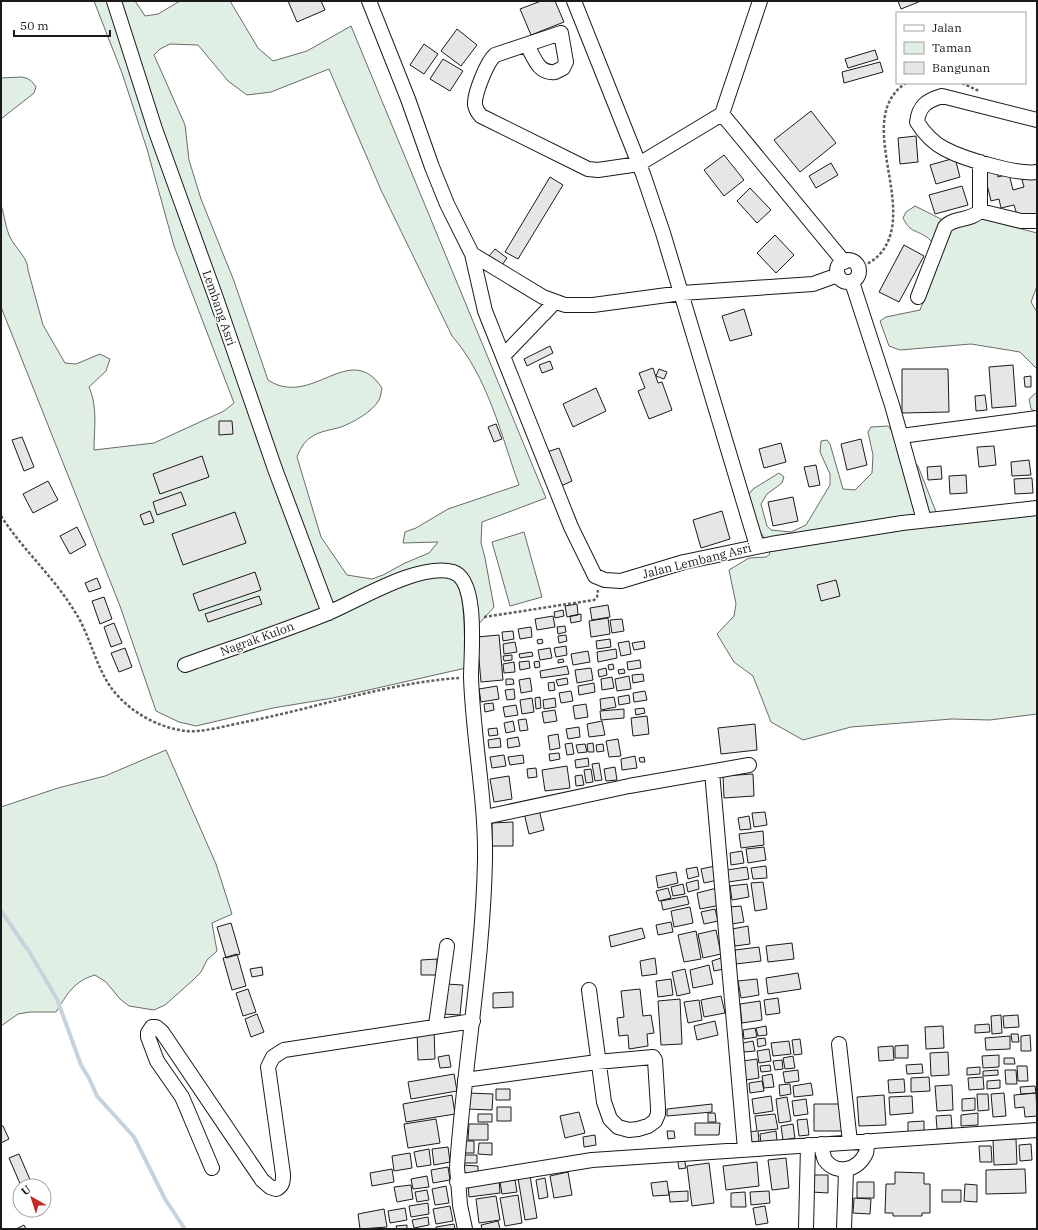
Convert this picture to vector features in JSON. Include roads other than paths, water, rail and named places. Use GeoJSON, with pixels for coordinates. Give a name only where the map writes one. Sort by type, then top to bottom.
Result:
{"type":"FeatureCollection","features":[{"type":"Feature","properties":{"kind":"street","name":"Lembang Asri"},"geometry":{"type":"LineString","coordinates":[[114,1],[155,129],[216,298],[275,469],[329,613]]}},
{"type":"Feature","properties":{"kind":"street"},"geometry":{"type":"LineString","coordinates":[[369,1],[408,98],[447,204],[472,254],[485,311],[504,355],[555,302]]}},
{"type":"Feature","properties":{"kind":"street"},"geometry":{"type":"LineString","coordinates":[[574,1],[639,164],[682,293],[757,546]]}},
{"type":"Feature","properties":{"kind":"street"},"geometry":{"type":"LineString","coordinates":[[527,44],[495,55],[490,60],[475,100],[475,107],[481,116],[588,170],[602,170],[639,164],[722,114],[760,1]]}},
{"type":"Feature","properties":{"kind":"street"},"geometry":{"type":"LineString","coordinates":[[1037,120],[942,96],[927,101],[918,110],[917,122],[925,135],[944,149],[980,162],[1018,171],[1037,172]]}},
{"type":"Feature","properties":{"kind":"street"},"geometry":{"type":"LineString","coordinates":[[722,114],[844,262]]}},
{"type":"Feature","properties":{"kind":"street"},"geometry":{"type":"LineString","coordinates":[[980,162],[980,211]]}},
{"type":"Feature","properties":{"kind":"street"},"geometry":{"type":"LineString","coordinates":[[980,211],[1021,222],[1037,221]]}},
{"type":"Feature","properties":{"kind":"street"},"geometry":{"type":"LineString","coordinates":[[918,297],[945,228],[950,222],[975,215],[980,211]]}},
{"type":"Feature","properties":{"kind":"street"},"geometry":{"type":"LineString","coordinates":[[472,254],[543,297],[555,302],[574,306],[593,305],[682,293],[813,284],[838,275]]}},
{"type":"Feature","properties":{"kind":"street"},"geometry":{"type":"LineString","coordinates":[[852,261],[859,268],[859,276],[852,282],[843,281],[838,275],[838,267],[844,262],[852,261]]}},
{"type":"Feature","properties":{"kind":"street"},"geometry":{"type":"LineString","coordinates":[[852,282],[864,315],[901,436],[924,520]]}},
{"type":"Feature","properties":{"kind":"street","name":"Jalan Lembang Asri"},"geometry":{"type":"LineString","coordinates":[[504,355],[585,558],[595,576],[605,580],[621,581],[684,562],[757,546],[924,520],[1037,508]]}},
{"type":"Feature","properties":{"kind":"street"},"geometry":{"type":"LineString","coordinates":[[901,436],[1037,418]]}},
{"type":"Feature","properties":{"kind":"street","name":"Nagrak Kulon"},"geometry":{"type":"LineString","coordinates":[[185,665],[329,613],[412,576],[434,571],[450,571],[460,576],[464,581],[472,618],[471,679],[485,817],[484,908],[473,1021],[460,1126],[457,1182],[464,1229]]}},
{"type":"Feature","properties":{"kind":"street"},"geometry":{"type":"LineString","coordinates":[[485,817],[629,786],[749,765]]}},
{"type":"Feature","properties":{"kind":"street"},"geometry":{"type":"LineString","coordinates":[[712,772],[745,1149]]}},
{"type":"Feature","properties":{"kind":"street"},"geometry":{"type":"LineString","coordinates":[[436,1025],[447,946]]}},
{"type":"Feature","properties":{"kind":"street"},"geometry":{"type":"LineString","coordinates":[[465,1080],[597,1062],[651,1057],[654,1058],[658,1114],[652,1124],[629,1130],[614,1124],[604,1102],[597,1062],[589,990]]}},
{"type":"Feature","properties":{"kind":"street"},"geometry":{"type":"LineString","coordinates":[[212,1168],[182,1097],[157,1061],[148,1037],[148,1033],[152,1027],[156,1027],[162,1032],[262,1180],[276,1190],[281,1187],[283,1182],[283,1174],[268,1067],[273,1057],[284,1050],[436,1025],[473,1021]]}},
{"type":"Feature","properties":{"kind":"street"},"geometry":{"type":"LineString","coordinates":[[839,1044],[850,1142]]}},
{"type":"Feature","properties":{"kind":"street"},"geometry":{"type":"LineString","coordinates":[[457,1182],[592,1160],[1037,1130]]}},
{"type":"Feature","properties":{"kind":"street"},"geometry":{"type":"LineString","coordinates":[[815,1145],[825,1159],[834,1168],[846,1171],[857,1166],[866,1153],[867,1141]]}},
{"type":"Feature","properties":{"kind":"street"},"geometry":{"type":"LineString","coordinates":[[806,1229],[815,1145]]}},
{"type":"Feature","properties":{"kind":"street"},"geometry":{"type":"LineString","coordinates":[[844,1229],[846,1171]]}},
{"type":"Feature","properties":{"kind":"waterway"},"geometry":{"type":"LineString","coordinates":[[1,911],[30,953],[57,999],[81,1065],[97,1096],[134,1137],[165,1199],[185,1229]]}}]}
